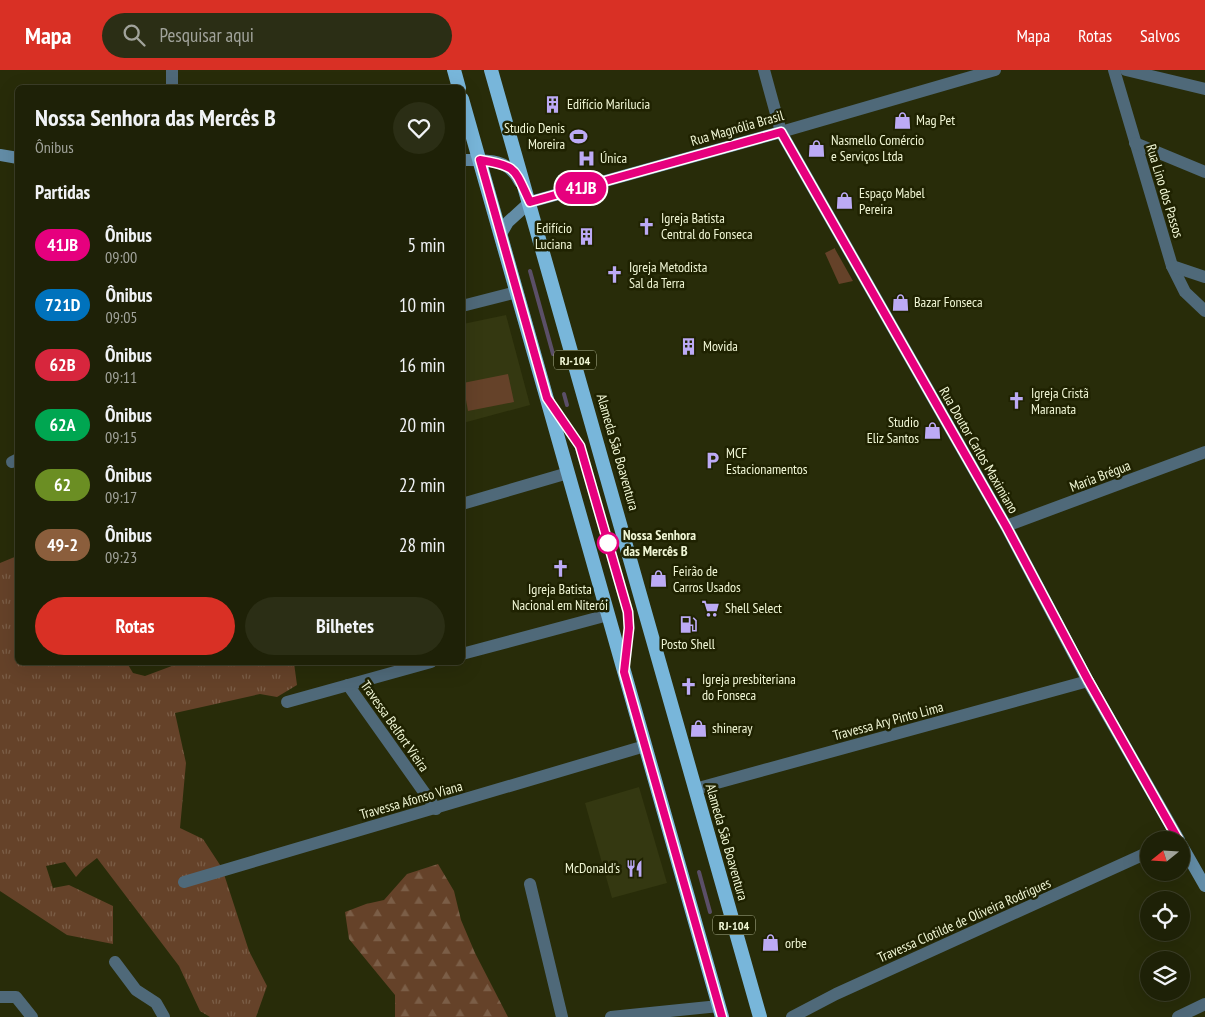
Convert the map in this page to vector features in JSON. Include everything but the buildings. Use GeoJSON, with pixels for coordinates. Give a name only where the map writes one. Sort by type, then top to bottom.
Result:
{"type":"FeatureCollection","features":[{"type":"Feature","properties":{"kind":"highway"},"geometry":{"type":"LineString","coordinates":[[454,70],[458,85]]}},
{"type":"Feature","properties":{"kind":"highway","name":"Alameda São Boaventura"},"geometry":{"type":"LineString","coordinates":[[491,70],[760,1017]]}},
{"type":"Feature","properties":{"kind":"highway","name":"RJ-104"},"geometry":{"type":"LineString","coordinates":[[465,109],[720,1012]]}},
{"type":"Feature","properties":{"kind":"main road","name":"Rua Magnólia Brasil"},"geometry":{"type":"LineString","coordinates":[[501,234],[508,222],[530,202],[781,132]]}},
{"type":"Feature","properties":{"kind":"main road","name":"Rua Doutor Carlos Maximiano"},"geometry":{"type":"LineString","coordinates":[[781,132],[1006,526],[1088,680],[1173,831]]}},
{"type":"Feature","properties":{"kind":"main road"},"geometry":{"type":"LineString","coordinates":[[0,156],[15,158]]}},
{"type":"Feature","properties":{"kind":"main road"},"geometry":{"type":"LineString","coordinates":[[465,160],[480,160],[504,164],[511,168],[530,202]]}},
{"type":"Feature","properties":{"kind":"main road","name":"Rua Doutor Carlos Maximiano"},"geometry":{"type":"LineString","coordinates":[[1190,860],[1205,886]]}},
{"type":"Feature","properties":{"kind":"street"},"geometry":{"type":"LineString","coordinates":[[172,70],[172,85]]}},
{"type":"Feature","properties":{"kind":"street","name":"Rua Doutor Carlos Maximiano"},"geometry":{"type":"LineString","coordinates":[[764,70],[781,132]]}},
{"type":"Feature","properties":{"kind":"street","name":"Rua Magnólia Brasil"},"geometry":{"type":"LineString","coordinates":[[781,132],[995,70]]}},
{"type":"Feature","properties":{"kind":"street","name":"Rua Lino dos Passos"},"geometry":{"type":"LineString","coordinates":[[1114,70],[1172,266],[1185,292],[1205,311]]}},
{"type":"Feature","properties":{"kind":"street"},"geometry":{"type":"LineString","coordinates":[[1126,70],[1205,89]]}},
{"type":"Feature","properties":{"kind":"street"},"geometry":{"type":"LineString","coordinates":[[1135,143],[1205,172]]}},
{"type":"Feature","properties":{"kind":"street"},"geometry":{"type":"LineString","coordinates":[[1172,266],[1205,277]]}},
{"type":"Feature","properties":{"kind":"street"},"geometry":{"type":"LineString","coordinates":[[465,305],[517,292]]}},
{"type":"Feature","properties":{"kind":"street","name":"Maria Brégua"},"geometry":{"type":"LineString","coordinates":[[1006,526],[1205,452]]}},
{"type":"Feature","properties":{"kind":"street"},"geometry":{"type":"LineString","coordinates":[[465,503],[568,473]]}},
{"type":"Feature","properties":{"kind":"street"},"geometry":{"type":"LineString","coordinates":[[465,653],[608,615]]}},
{"type":"Feature","properties":{"kind":"street"},"geometry":{"type":"LineString","coordinates":[[287,702],[420,665]]}},
{"type":"Feature","properties":{"kind":"street","name":"Travessa Ary Pinto Lima"},"geometry":{"type":"LineString","coordinates":[[695,789],[1088,680]]}},
{"type":"Feature","properties":{"kind":"street","name":"Travessa Belfort Vieira"},"geometry":{"type":"LineString","coordinates":[[348,685],[436,809]]}},
{"type":"Feature","properties":{"kind":"street","name":"Travessa Afonso Viana"},"geometry":{"type":"LineString","coordinates":[[184,882],[645,746]]}},
{"type":"Feature","properties":{"kind":"street","name":"Travessa Clotilde de Oliveira Rodrigues"},"geometry":{"type":"LineString","coordinates":[[792,1017],[836,994],[1140,856]]}},
{"type":"Feature","properties":{"kind":"street"},"geometry":{"type":"LineString","coordinates":[[530,884],[562,1017]]}},
{"type":"Feature","properties":{"kind":"street"},"geometry":{"type":"LineString","coordinates":[[115,962],[136,990],[156,1003],[164,1017]]}},
{"type":"Feature","properties":{"kind":"street"},"geometry":{"type":"LineString","coordinates":[[0,997],[16,997],[32,1017]]}},
{"type":"Feature","properties":{"kind":"street"},"geometry":{"type":"LineString","coordinates":[[1178,1017],[1205,1004]]}},
{"type":"Feature","properties":{"kind":"street"},"geometry":{"type":"LineString","coordinates":[[611,1017],[720,1012]]}},
{"type":"Feature","properties":{"kind":"shaded area"},"geometry":{"type":"Polygon","coordinates":[[[506,315],[530,405],[465,422],[465,324],[506,315]]]}},
{"type":"Feature","properties":{"kind":"shaded area"},"geometry":{"type":"Polygon","coordinates":[[[639,787],[667,883],[612,898],[585,803],[639,787]]]}},
{"type":"Feature","properties":{"kind":"green space"},"geometry":{"type":"Polygon","coordinates":[[[835,248],[853,281],[839,284],[825,253],[835,248]]]}},
{"type":"Feature","properties":{"kind":"green space"},"geometry":{"type":"Polygon","coordinates":[[[508,374],[514,402],[468,411],[465,383],[508,374]]]}},
{"type":"Feature","properties":{"kind":"green space"},"geometry":{"type":"Polygon","coordinates":[[[15,557],[15,665],[128,665],[133,673],[145,676],[175,665],[294,665],[297,685],[277,697],[260,694],[175,713],[186,763],[180,828],[203,839],[222,868],[249,951],[267,986],[256,1017],[210,1017],[200,1011],[179,966],[97,858],[76,877],[65,862],[46,866],[53,888],[69,885],[113,906],[113,944],[67,935],[0,891],[0,563],[15,557]]]}},
{"type":"Feature","properties":{"kind":"green space"},"geometry":{"type":"Polygon","coordinates":[[[438,864],[454,891],[461,920],[475,953],[508,1017],[395,1017],[395,995],[349,939],[345,912],[384,900],[407,874],[438,864]]]}},
{"type":"Feature","properties":{"kind":"waterway"},"geometry":{"type":"LineString","coordinates":[[530,271],[553,354]]}},
{"type":"Feature","properties":{"kind":"waterway"},"geometry":{"type":"LineString","coordinates":[[564,394],[567,405]]}},
{"type":"Feature","properties":{"kind":"waterway"},"geometry":{"type":"LineString","coordinates":[[699,872],[710,912]]}},
{"type":"Feature","properties":{"kind":"bus line","name":"41JB"},"geometry":{"type":"LineString","coordinates":[[722,1017],[624,672],[629,628],[628,612],[580,446],[547,398],[480,160],[504,164],[511,168],[530,202],[781,132],[1006,526],[1052,616],[1173,831]]}},
{"type":"Feature","properties":{"kind":"place","name":"Edifício Marilucia"},"geometry":{"type":"Point","coordinates":[553,104]}},
{"type":"Feature","properties":{"kind":"place","name":"Mag Pet"},"geometry":{"type":"Point","coordinates":[902,120]}},
{"type":"Feature","properties":{"kind":"place","name":"Studio Denis Moreira"},"geometry":{"type":"Point","coordinates":[579,136]}},
{"type":"Feature","properties":{"kind":"place","name":"Nasmello Comércio e Serviços Ltda"},"geometry":{"type":"Point","coordinates":[817,148]}},
{"type":"Feature","properties":{"kind":"place","name":"Única"},"geometry":{"type":"Point","coordinates":[586,158]}},
{"type":"Feature","properties":{"kind":"place","name":"Espaço Mabel Pereira"},"geometry":{"type":"Point","coordinates":[845,201]}},
{"type":"Feature","properties":{"kind":"place","name":"Igreja Batista Central do Fonseca"},"geometry":{"type":"Point","coordinates":[647,226]}},
{"type":"Feature","properties":{"kind":"place","name":"Edifício Luciana"},"geometry":{"type":"Point","coordinates":[586,236]}},
{"type":"Feature","properties":{"kind":"place","name":"Igreja Metodista Sal da Terra"},"geometry":{"type":"Point","coordinates":[615,275]}},
{"type":"Feature","properties":{"kind":"place","name":"Bazar Fonseca"},"geometry":{"type":"Point","coordinates":[900,302]}},
{"type":"Feature","properties":{"kind":"place","name":"Movida"},"geometry":{"type":"Point","coordinates":[689,346]}},
{"type":"Feature","properties":{"kind":"place","name":"Igreja Cristã Maranata"},"geometry":{"type":"Point","coordinates":[1017,401]}},
{"type":"Feature","properties":{"kind":"place","name":"Studio Eliz Santos"},"geometry":{"type":"Point","coordinates":[933,430]}},
{"type":"Feature","properties":{"kind":"place","name":"MCF Estacionamentos"},"geometry":{"type":"Point","coordinates":[712,461]}},
{"type":"Feature","properties":{"kind":"place","name":"Nossa Senhora das Mercês B"},"geometry":{"type":"Point","coordinates":[608,543]}},
{"type":"Feature","properties":{"kind":"place","name":"Igreja Batista Nacional em Niterói"},"geometry":{"type":"Point","coordinates":[560,569]}},
{"type":"Feature","properties":{"kind":"place","name":"Feirão de Carros Usados"},"geometry":{"type":"Point","coordinates":[659,579]}},
{"type":"Feature","properties":{"kind":"place","name":"Shell Select"},"geometry":{"type":"Point","coordinates":[711,608]}},
{"type":"Feature","properties":{"kind":"place","name":"Posto Shell"},"geometry":{"type":"Point","coordinates":[688,624]}},
{"type":"Feature","properties":{"kind":"place","name":"Igreja presbiteriana do Fonseca"},"geometry":{"type":"Point","coordinates":[688,687]}},
{"type":"Feature","properties":{"kind":"place","name":"shineray"},"geometry":{"type":"Point","coordinates":[698,728]}},
{"type":"Feature","properties":{"kind":"place","name":"McDonald's"},"geometry":{"type":"Point","coordinates":[634,868]}},
{"type":"Feature","properties":{"kind":"place","name":"orbe"},"geometry":{"type":"Point","coordinates":[771,943]}}]}
